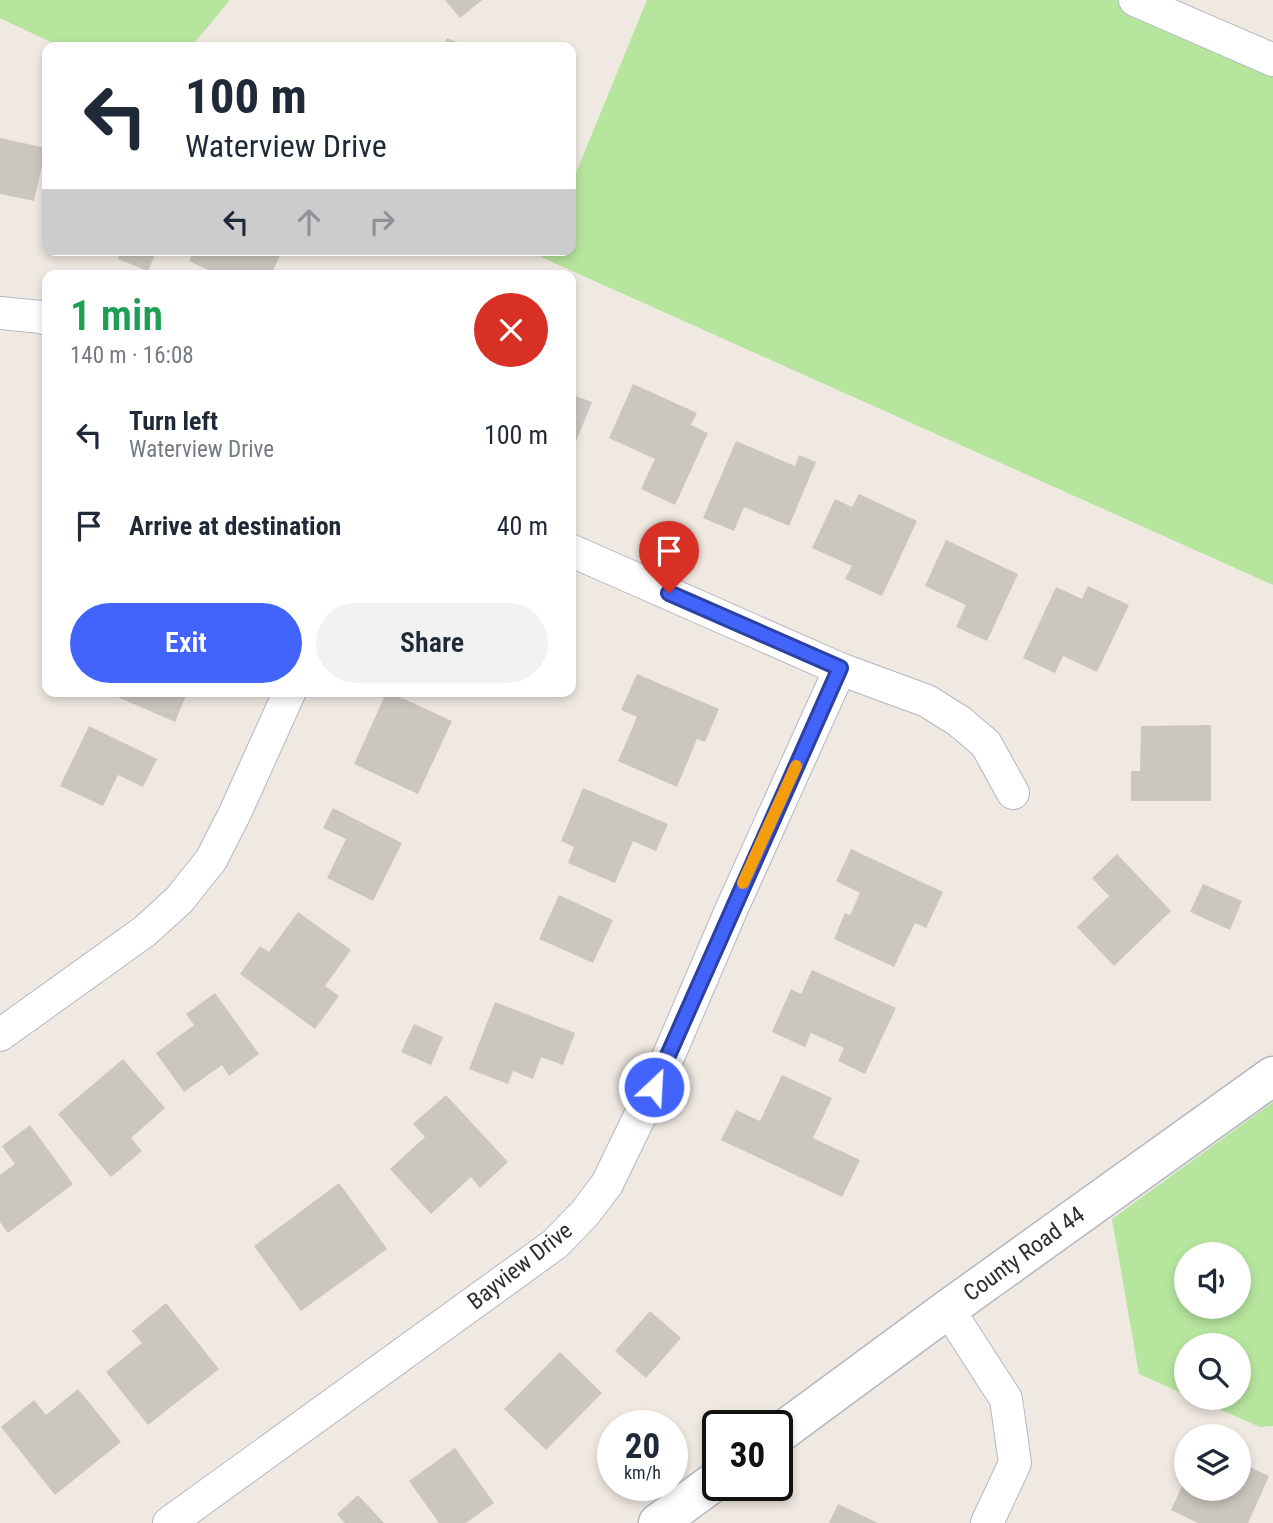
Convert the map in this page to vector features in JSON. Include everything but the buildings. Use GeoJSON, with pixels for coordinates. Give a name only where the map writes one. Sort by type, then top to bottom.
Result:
{"type":"FeatureCollection","features":[{"type":"Feature","properties":{"kind":"main road","name":"County Road 44"},"geometry":{"type":"LineString","coordinates":[[793,1423],[1273,1076]]}},
{"type":"Feature","properties":{"kind":"main road"},"geometry":{"type":"LineString","coordinates":[[658,1523],[702,1491]]}},
{"type":"Feature","properties":{"kind":"street"},"geometry":{"type":"LineString","coordinates":[[1135,0],[1273,60]]}},
{"type":"Feature","properties":{"kind":"street"},"geometry":{"type":"LineString","coordinates":[[0,313],[42,318]]}},
{"type":"Feature","properties":{"kind":"street"},"geometry":{"type":"LineString","coordinates":[[576,553],[840,668],[927,701],[959,720],[986,744],[1013,793]]}},
{"type":"Feature","properties":{"kind":"street","name":"Bayview Drive"},"geometry":{"type":"LineString","coordinates":[[169,1523],[555,1244],[585,1213],[607,1184],[666,1062],[840,668]]}},
{"type":"Feature","properties":{"kind":"street"},"geometry":{"type":"LineString","coordinates":[[0,1035],[145,931],[179,900],[211,860],[241,801],[287,697]]}},
{"type":"Feature","properties":{"kind":"street"},"geometry":{"type":"LineString","coordinates":[[948,1309],[1006,1399],[1015,1463],[987,1523]]}},
{"type":"Feature","properties":{"kind":"green space"},"geometry":{"type":"Polygon","coordinates":[[[0,0],[230,0],[195,42],[50,42],[0,18],[0,0]]]}},
{"type":"Feature","properties":{"kind":"green space"},"geometry":{"type":"Polygon","coordinates":[[[647,0],[1175,0],[1273,42],[1273,585],[576,273],[576,270],[541,257],[576,256],[576,173],[647,0]]]}},
{"type":"Feature","properties":{"kind":"green space"},"geometry":{"type":"Polygon","coordinates":[[[1273,1102],[1273,1426],[1260,1427],[1221,1410],[1251,1410],[1251,1333],[1174,1333],[1174,1390],[1139,1374],[1112,1219],[1273,1102]]]}},
{"type":"Feature","properties":{"kind":"slow traffic"},"geometry":{"type":"LineString","coordinates":[[743,883],[796,766]]}},
{"type":"Feature","properties":{"kind":"route"},"geometry":{"type":"LineString","coordinates":[[654,1087],[840,668],[669,593]]}}]}
